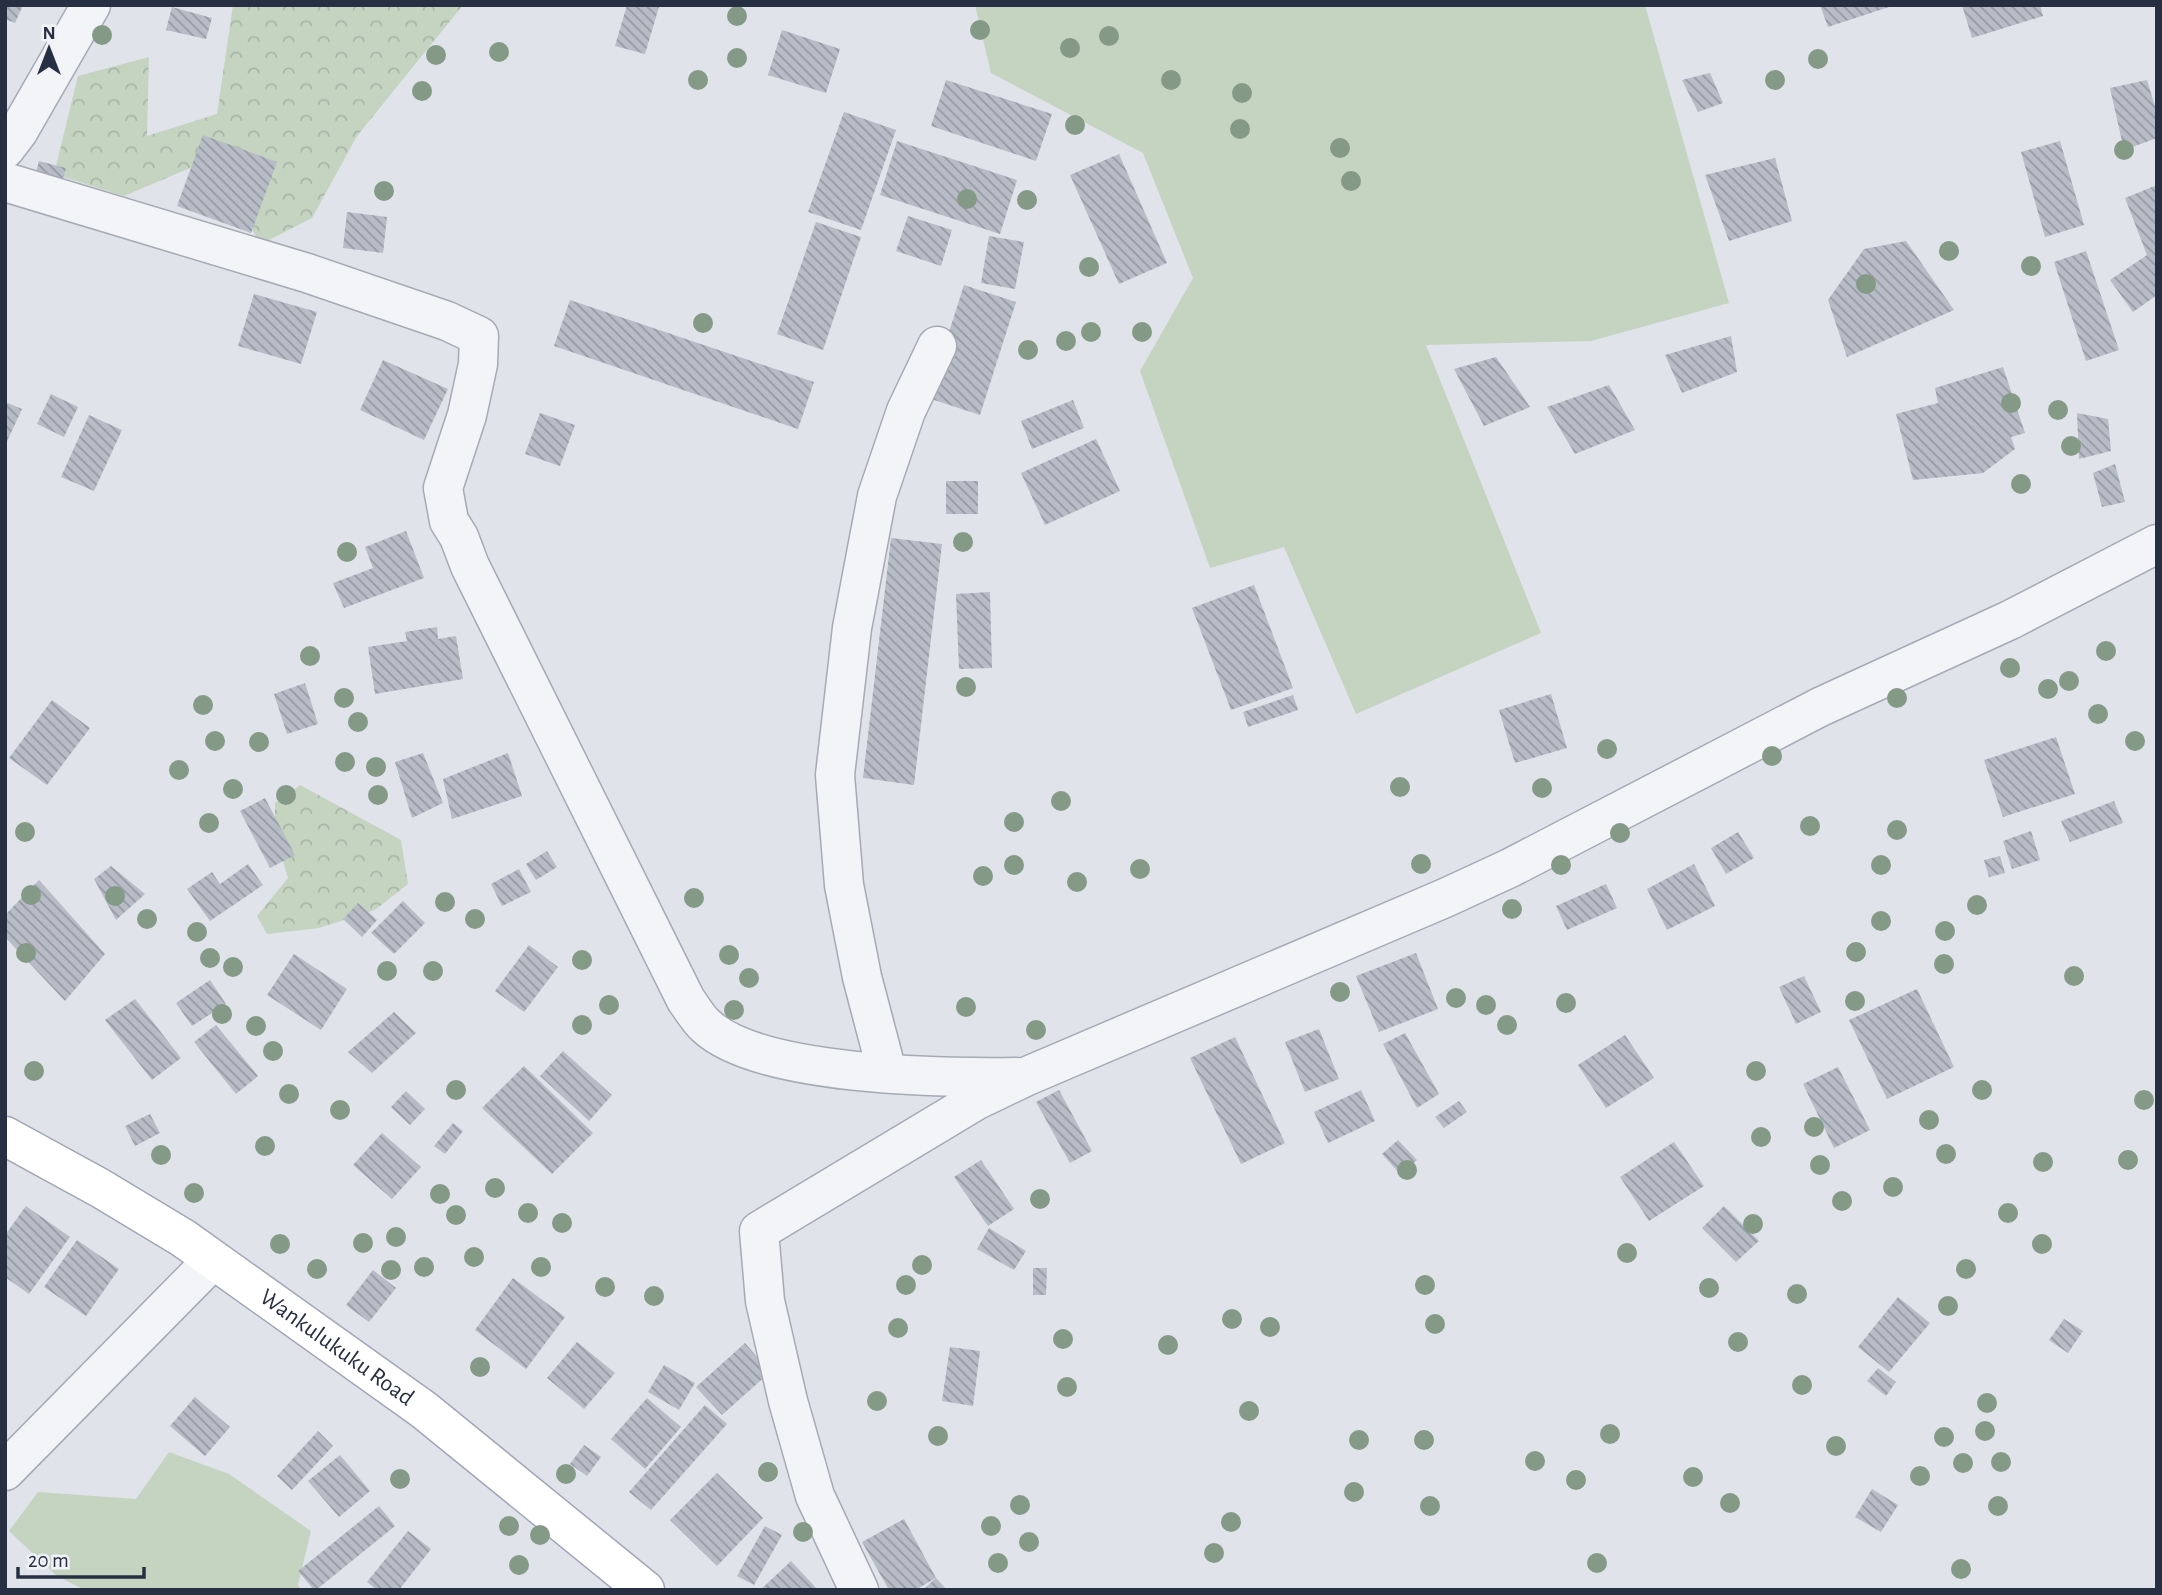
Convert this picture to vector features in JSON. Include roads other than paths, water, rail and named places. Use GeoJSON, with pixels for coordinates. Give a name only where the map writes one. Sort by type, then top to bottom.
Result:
{"type":"FeatureCollection","features":[{"type":"Feature","properties":{"kind":"main road","name":"Wankulukuku Road"},"geometry":{"type":"LineString","coordinates":[[5,1136],[100,1188],[183,1238],[424,1410],[645,1590]]}},
{"type":"Feature","properties":{"kind":"street"},"geometry":{"type":"LineString","coordinates":[[5,149],[24,121],[90,5]]}},
{"type":"Feature","properties":{"kind":"street"},"geometry":{"type":"LineString","coordinates":[[5,181],[307,273],[447,321],[479,336],[478,364],[467,415],[443,488],[449,521],[686,1000],[705,1026],[726,1040],[757,1053],[816,1065],[970,1078],[1025,1077]]}},
{"type":"Feature","properties":{"kind":"street"},"geometry":{"type":"LineString","coordinates":[[887,1072],[862,977],[844,885],[835,775],[852,628],[877,496],[906,411],[937,346]]}},
{"type":"Feature","properties":{"kind":"street"},"geometry":{"type":"LineString","coordinates":[[859,1590],[815,1496],[788,1401],[765,1301],[759,1231],[977,1100],[1510,868],[1820,708],[2010,620],[2157,544]]}},
{"type":"Feature","properties":{"kind":"street"},"geometry":{"type":"LineString","coordinates":[[5,1471],[213,1260]]}}]}
